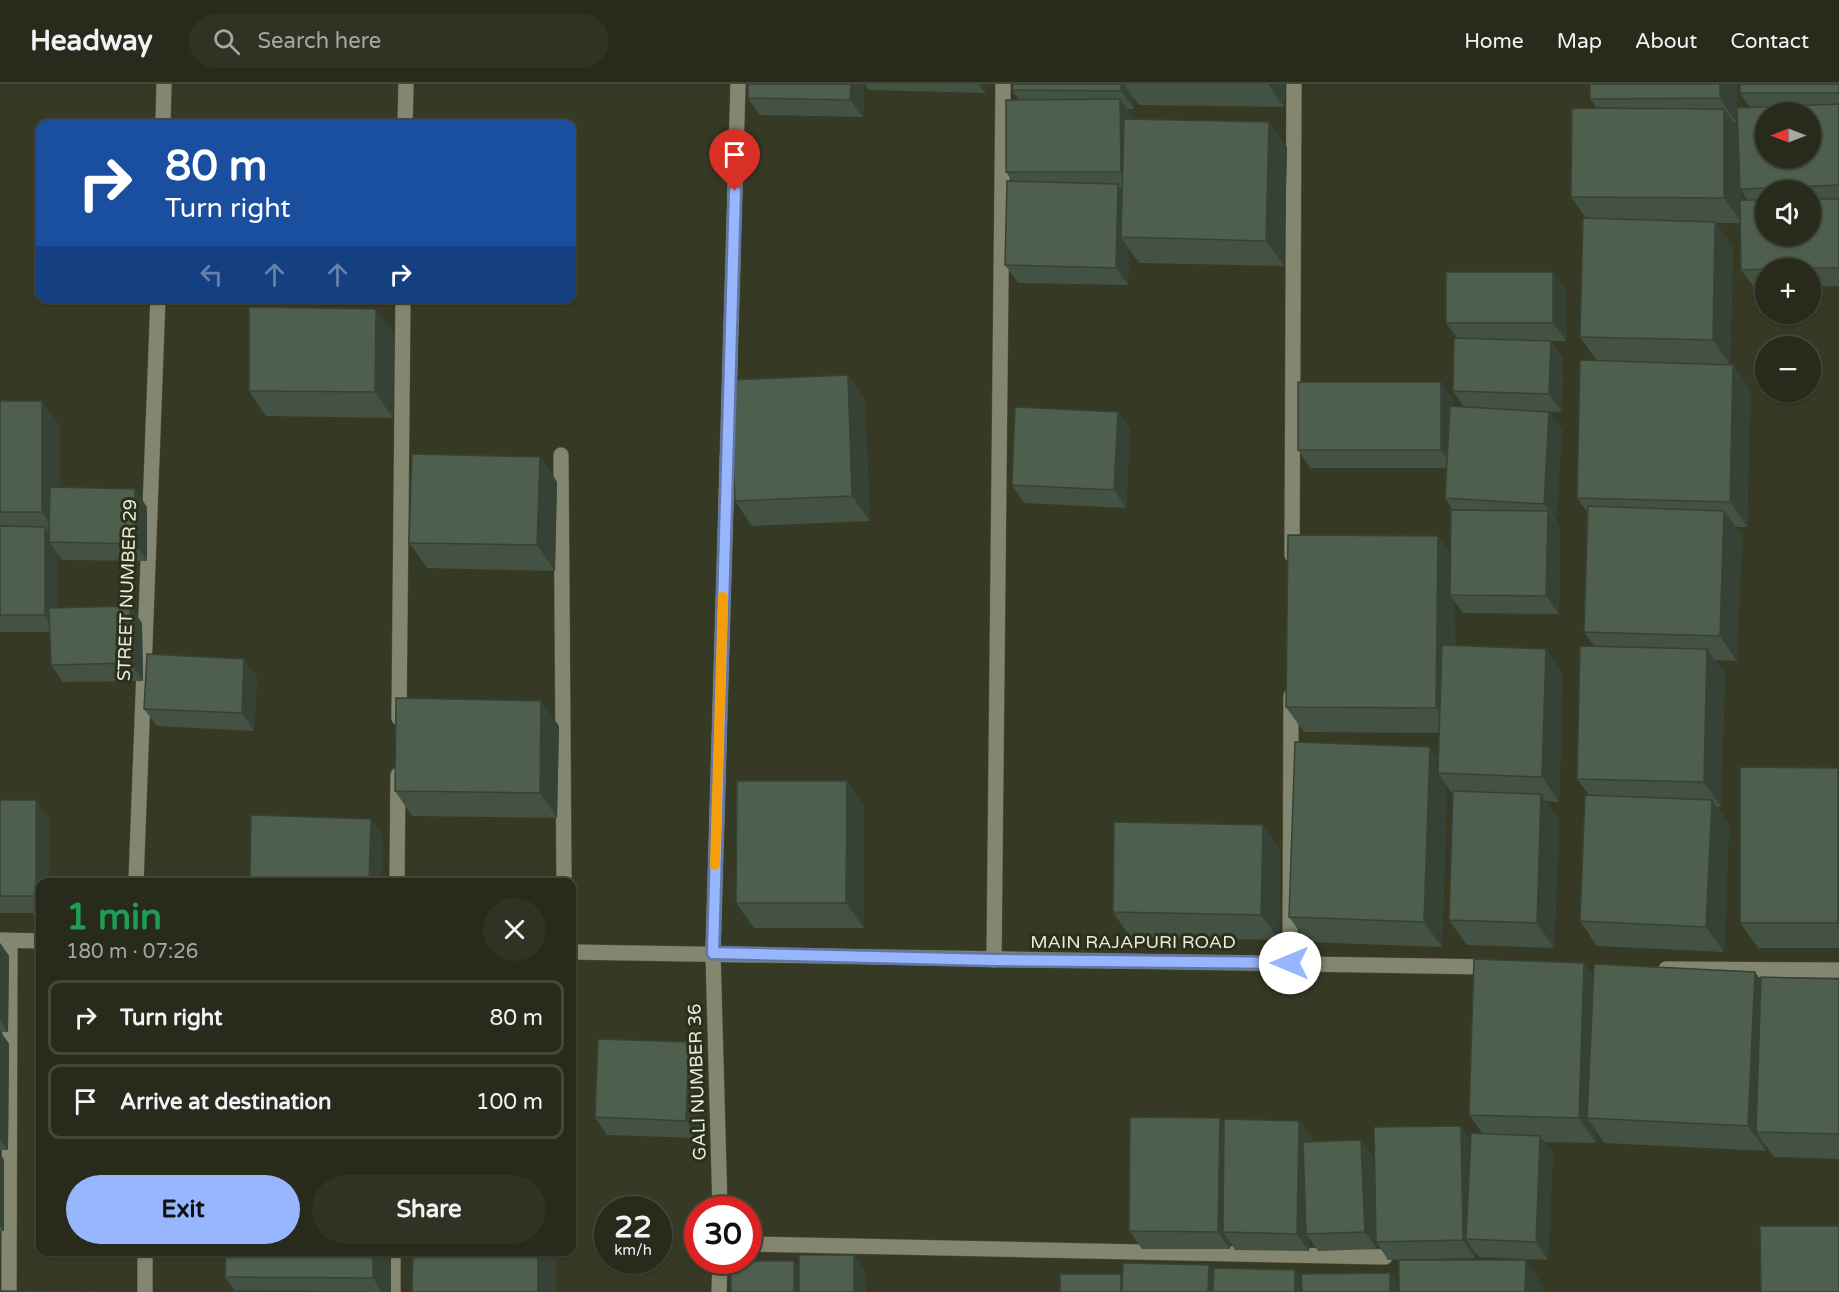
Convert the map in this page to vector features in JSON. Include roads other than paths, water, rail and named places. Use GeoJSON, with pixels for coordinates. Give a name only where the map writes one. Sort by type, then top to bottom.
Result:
{"type":"FeatureCollection","features":[{"type":"Feature","properties":{"kind":"street"},"geometry":{"type":"LineString","coordinates":[[163,120],[164,84]]}},
{"type":"Feature","properties":{"kind":"street"},"geometry":{"type":"LineString","coordinates":[[405,120],[406,84]]}},
{"type":"Feature","properties":{"kind":"street","name":"GALI NUMBER 36"},"geometry":{"type":"LineString","coordinates":[[720,1196],[713,953],[738,84]]}},
{"type":"Feature","properties":{"kind":"street"},"geometry":{"type":"LineString","coordinates":[[994,960],[1004,84]]}},
{"type":"Feature","properties":{"kind":"street"},"geometry":{"type":"LineString","coordinates":[[1292,571],[1294,84]]}},
{"type":"Feature","properties":{"kind":"street","name":"STREET NUMBER 29"},"geometry":{"type":"LineString","coordinates":[[136,878],[158,303]]}},
{"type":"Feature","properties":{"kind":"street"},"geometry":{"type":"LineString","coordinates":[[399,727],[404,303]]}},
{"type":"Feature","properties":{"kind":"street"},"geometry":{"type":"LineString","coordinates":[[561,455],[564,878]]}},
{"type":"Feature","properties":{"kind":"street"},"geometry":{"type":"LineString","coordinates":[[1290,963],[1291,678]]}},
{"type":"Feature","properties":{"kind":"street"},"geometry":{"type":"LineString","coordinates":[[397,878],[398,763]]}},
{"type":"Feature","properties":{"kind":"street"},"geometry":{"type":"LineString","coordinates":[[9,1292],[5,940],[36,941]]}},
{"type":"Feature","properties":{"kind":"street","name":"MAIN RAJAPURI ROAD"},"geometry":{"type":"LineString","coordinates":[[576,952],[1502,968]]}},
{"type":"Feature","properties":{"kind":"street"},"geometry":{"type":"LineString","coordinates":[[1653,969],[1839,970]]}},
{"type":"Feature","properties":{"kind":"street"},"geometry":{"type":"LineString","coordinates":[[762,1244],[1385,1257]]}},
{"type":"Feature","properties":{"kind":"street"},"geometry":{"type":"LineString","coordinates":[[145,1292],[146,1256]]}},
{"type":"Feature","properties":{"kind":"street"},"geometry":{"type":"LineString","coordinates":[[393,1256],[393,1292]]}},
{"type":"Feature","properties":{"kind":"street"},"geometry":{"type":"LineString","coordinates":[[720,1274],[720,1292]]}}]}
